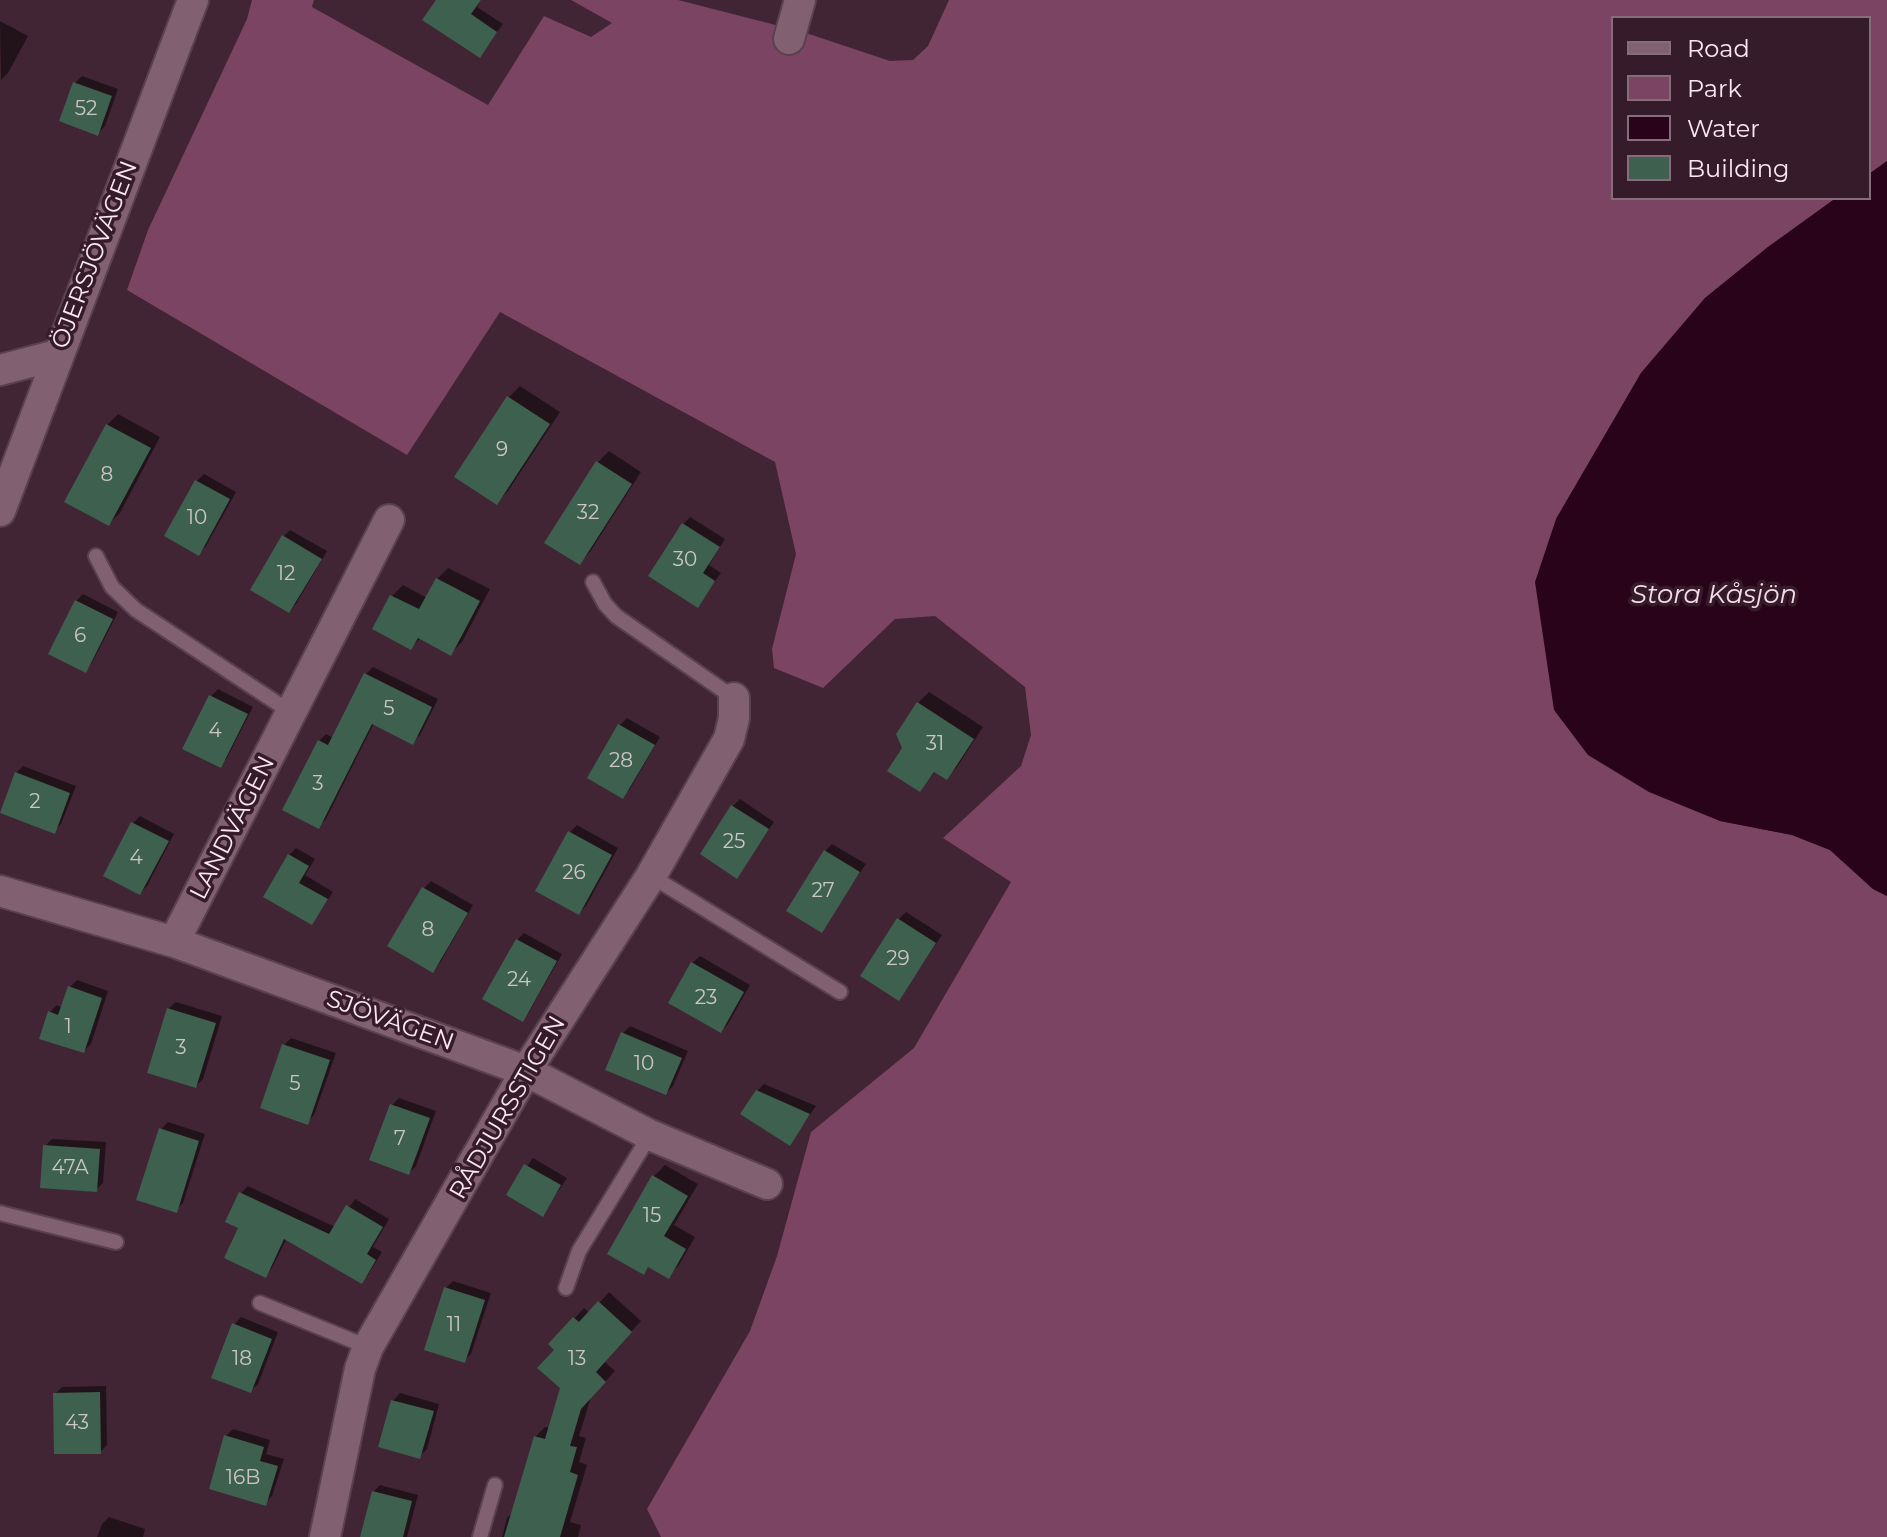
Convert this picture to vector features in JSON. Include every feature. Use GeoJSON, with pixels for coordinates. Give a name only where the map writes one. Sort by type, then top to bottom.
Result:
{"type":"FeatureCollection","features":[{"type":"Feature","properties":{"kind":"street","name":"ÖJERSJÖVÄGEN"},"geometry":{"type":"LineString","coordinates":[[0,511],[193,0]]}},
{"type":"Feature","properties":{"kind":"street"},"geometry":{"type":"LineString","coordinates":[[789,39],[800,0]]}},
{"type":"Feature","properties":{"kind":"street"},"geometry":{"type":"LineString","coordinates":[[0,370],[57,355]]}},
{"type":"Feature","properties":{"kind":"street","name":"LANDVÄGEN"},"geometry":{"type":"LineString","coordinates":[[174,942],[389,520]]}},
{"type":"Feature","properties":{"kind":"street","name":"RÅDJURSSTIGEN"},"geometry":{"type":"LineString","coordinates":[[325,1537],[360,1369],[368,1347],[526,1071],[651,876],[729,739],[734,718],[734,698]]}},
{"type":"Feature","properties":{"kind":"street","name":"SJÖVÄGEN"},"geometry":{"type":"LineString","coordinates":[[0,891],[174,942],[526,1071],[650,1135],[767,1184]]}},
{"type":"Feature","properties":{"kind":"lane"},"geometry":{"type":"LineString","coordinates":[[96,556],[112,587],[136,610],[292,714]]}},
{"type":"Feature","properties":{"kind":"lane"},"geometry":{"type":"LineString","coordinates":[[593,582],[616,616],[734,698]]}},
{"type":"Feature","properties":{"kind":"lane"},"geometry":{"type":"LineString","coordinates":[[651,876],[840,992]]}},
{"type":"Feature","properties":{"kind":"lane"},"geometry":{"type":"LineString","coordinates":[[566,1288],[579,1251],[650,1135]]}},
{"type":"Feature","properties":{"kind":"lane"},"geometry":{"type":"LineString","coordinates":[[0,1213],[116,1242]]}},
{"type":"Feature","properties":{"kind":"lane"},"geometry":{"type":"LineString","coordinates":[[260,1303],[368,1347]]}},
{"type":"Feature","properties":{"kind":"lane"},"geometry":{"type":"LineString","coordinates":[[480,1537],[495,1485]]}},
{"type":"Feature","properties":{"kind":"green space"},"geometry":{"type":"Polygon","coordinates":[[[252,0],[314,0],[312,7],[488,105],[544,16],[591,37],[612,23],[571,0],[678,0],[803,32],[890,61],[913,60],[928,46],[949,0],[1887,0],[1887,161],[1871,173],[1871,16],[1611,16],[1611,200],[1833,200],[1705,298],[1641,373],[1556,519],[1720,821],[1792,835],[1830,850],[1873,889],[1887,896],[1887,1537],[661,1537],[647,1509],[750,1331],[777,1256],[811,1132],[914,1048],[1011,882],[943,838],[1021,766],[1031,735],[1025,687],[935,616],[895,619],[823,688],[774,668],[772,649],[796,554],[775,462],[500,312],[407,455],[127,290],[148,230],[247,19],[252,0]]]}},
{"type":"Feature","properties":{"kind":"water","name":"Stora Kåsjön"},"geometry":{"type":"Polygon","coordinates":[[[1887,161],[1887,896],[1873,889],[1830,850],[1792,835],[1720,821],[1649,792],[1588,755],[1554,710],[1535,582],[1556,519],[1641,373],[1705,298],[1768,247],[1833,200],[1871,200],[1871,173],[1887,161]]]}},
{"type":"Feature","properties":{"kind":"building"},"geometry":{"type":"Polygon","coordinates":[[[436,0],[481,0],[471,14],[497,32],[480,58],[422,20],[436,0]]]}},
{"type":"Feature","properties":{"kind":"building"},"geometry":{"type":"Polygon","coordinates":[[[73,82],[112,96],[98,136],[59,121],[73,82]]]}},
{"type":"Feature","properties":{"kind":"building"},"geometry":{"type":"Polygon","coordinates":[[[507,396],[550,424],[497,505],[454,477],[507,396]]]}},
{"type":"Feature","properties":{"kind":"building"},"geometry":{"type":"Polygon","coordinates":[[[106,424],[151,448],[109,526],[64,502],[106,424]]]}},
{"type":"Feature","properties":{"kind":"building"},"geometry":{"type":"Polygon","coordinates":[[[596,461],[632,484],[580,565],[544,543],[596,461]]]}},
{"type":"Feature","properties":{"kind":"building"},"geometry":{"type":"Polygon","coordinates":[[[195,480],[230,499],[199,556],[164,536],[195,480]]]}},
{"type":"Feature","properties":{"kind":"building"},"geometry":{"type":"Polygon","coordinates":[[[682,523],[720,547],[703,573],[715,581],[698,608],[648,576],[682,523]]]}},
{"type":"Feature","properties":{"kind":"building"},"geometry":{"type":"Polygon","coordinates":[[[282,535],[322,559],[289,613],[250,590],[282,535]]]}},
{"type":"Feature","properties":{"kind":"building"},"geometry":{"type":"Polygon","coordinates":[[[436,578],[480,601],[451,656],[418,638],[411,650],[372,629],[390,595],[419,609],[436,578]]]}},
{"type":"Feature","properties":{"kind":"building"},"geometry":{"type":"Polygon","coordinates":[[[75,600],[113,619],[86,673],[48,654],[75,600]]]}},
{"type":"Feature","properties":{"kind":"building"},"geometry":{"type":"Polygon","coordinates":[[[364,673],[432,707],[413,745],[372,724],[319,829],[282,810],[318,740],[328,745],[364,673]]]}},
{"type":"Feature","properties":{"kind":"building"},"geometry":{"type":"Polygon","coordinates":[[[209,695],[248,714],[221,768],[182,749],[209,695]]]}},
{"type":"Feature","properties":{"kind":"building"},"geometry":{"type":"Polygon","coordinates":[[[917,702],[974,739],[947,780],[934,772],[920,792],[887,771],[902,748],[896,734],[917,702]]]}},
{"type":"Feature","properties":{"kind":"building"},"geometry":{"type":"Polygon","coordinates":[[[618,724],[655,745],[623,799],[587,778],[618,724]]]}},
{"type":"Feature","properties":{"kind":"building"},"geometry":{"type":"Polygon","coordinates":[[[15,772],[70,793],[55,834],[0,813],[15,772]]]}},
{"type":"Feature","properties":{"kind":"building"},"geometry":{"type":"Polygon","coordinates":[[[731,805],[769,829],[737,879],[700,854],[731,805]]]}},
{"type":"Feature","properties":{"kind":"building"},"geometry":{"type":"Polygon","coordinates":[[[131,822],[169,841],[140,895],[103,876],[131,822]]]}},
{"type":"Feature","properties":{"kind":"building"},"geometry":{"type":"Polygon","coordinates":[[[568,831],[612,855],[579,915],[535,891],[568,831]]]}},
{"type":"Feature","properties":{"kind":"building"},"geometry":{"type":"Polygon","coordinates":[[[824,850],[860,872],[822,933],[786,911],[824,850]]]}},
{"type":"Feature","properties":{"kind":"building"},"geometry":{"type":"Polygon","coordinates":[[[288,854],[309,866],[299,883],[328,899],[312,925],[263,897],[288,854]]]}},
{"type":"Feature","properties":{"kind":"building"},"geometry":{"type":"Polygon","coordinates":[[[422,887],[468,913],[433,973],[387,946],[422,887]]]}},
{"type":"Feature","properties":{"kind":"building"},"geometry":{"type":"Polygon","coordinates":[[[897,918],[936,943],[899,1001],[860,976],[897,918]]]}},
{"type":"Feature","properties":{"kind":"building"},"geometry":{"type":"Polygon","coordinates":[[[516,939],[557,961],[523,1022],[482,999],[516,939]]]}},
{"type":"Feature","properties":{"kind":"building"},"geometry":{"type":"Polygon","coordinates":[[[691,962],[744,992],[721,1033],[668,1003],[691,962]]]}},
{"type":"Feature","properties":{"kind":"building"},"geometry":{"type":"Polygon","coordinates":[[[68,986],[102,998],[84,1053],[39,1039],[48,1011],[58,1015],[68,986]]]}},
{"type":"Feature","properties":{"kind":"building"},"geometry":{"type":"Polygon","coordinates":[[[167,1008],[216,1023],[196,1088],[147,1073],[167,1008]]]}},
{"type":"Feature","properties":{"kind":"building"},"geometry":{"type":"Polygon","coordinates":[[[621,1032],[682,1058],[666,1095],[605,1070],[621,1032]]]}},
{"type":"Feature","properties":{"kind":"building"},"geometry":{"type":"Polygon","coordinates":[[[282,1044],[330,1060],[308,1125],[260,1108],[282,1044]]]}},
{"type":"Feature","properties":{"kind":"building"},"geometry":{"type":"Polygon","coordinates":[[[756,1090],[810,1114],[790,1146],[740,1114],[756,1090]]]}},
{"type":"Feature","properties":{"kind":"building"},"geometry":{"type":"Polygon","coordinates":[[[390,1104],[430,1118],[409,1175],[369,1160],[390,1104]]]}},
{"type":"Feature","properties":{"kind":"building"},"geometry":{"type":"Polygon","coordinates":[[[159,1128],[199,1141],[177,1213],[136,1200],[159,1128]]]}},
{"type":"Feature","properties":{"kind":"building"},"geometry":{"type":"Polygon","coordinates":[[[43,1145],[100,1149],[97,1192],[40,1188],[43,1145]]]}},
{"type":"Feature","properties":{"kind":"building"},"geometry":{"type":"Polygon","coordinates":[[[524,1164],[561,1185],[543,1217],[506,1195],[524,1164]]]}},
{"type":"Feature","properties":{"kind":"building"},"geometry":{"type":"Polygon","coordinates":[[[652,1175],[688,1196],[664,1236],[686,1249],[669,1279],[648,1267],[644,1275],[607,1254],[652,1175]]]}},
{"type":"Feature","properties":{"kind":"building"},"geometry":{"type":"Polygon","coordinates":[[[239,1192],[329,1234],[346,1205],[383,1227],[367,1254],[376,1260],[362,1284],[284,1239],[266,1278],[224,1258],[238,1228],[225,1222],[239,1192]]]}},
{"type":"Feature","properties":{"kind":"building"},"geometry":{"type":"Polygon","coordinates":[[[444,1287],[485,1300],[465,1363],[424,1350],[444,1287]]]}},
{"type":"Feature","properties":{"kind":"building"},"geometry":{"type":"Polygon","coordinates":[[[598,1301],[632,1332],[596,1372],[606,1382],[581,1409],[570,1446],[577,1447],[570,1472],[578,1475],[560,1537],[504,1537],[534,1436],[545,1439],[560,1388],[537,1368],[554,1350],[548,1344],[573,1317],[579,1322],[598,1301]]]}},
{"type":"Feature","properties":{"kind":"building"},"geometry":{"type":"Polygon","coordinates":[[[232,1323],[272,1339],[251,1393],[211,1378],[232,1323]]]}},
{"type":"Feature","properties":{"kind":"building"},"geometry":{"type":"Polygon","coordinates":[[[100,1392],[101,1454],[54,1454],[53,1393],[100,1392]]]}},
{"type":"Feature","properties":{"kind":"building"},"geometry":{"type":"Polygon","coordinates":[[[391,1400],[434,1411],[420,1459],[378,1447],[391,1400]]]}},
{"type":"Feature","properties":{"kind":"building"},"geometry":{"type":"Polygon","coordinates":[[[224,1435],[264,1447],[260,1461],[278,1466],[266,1506],[209,1489],[224,1435]]]}},
{"type":"Feature","properties":{"kind":"building"},"geometry":{"type":"Polygon","coordinates":[[[372,1491],[412,1501],[403,1537],[360,1537],[372,1491]]]}}]}
